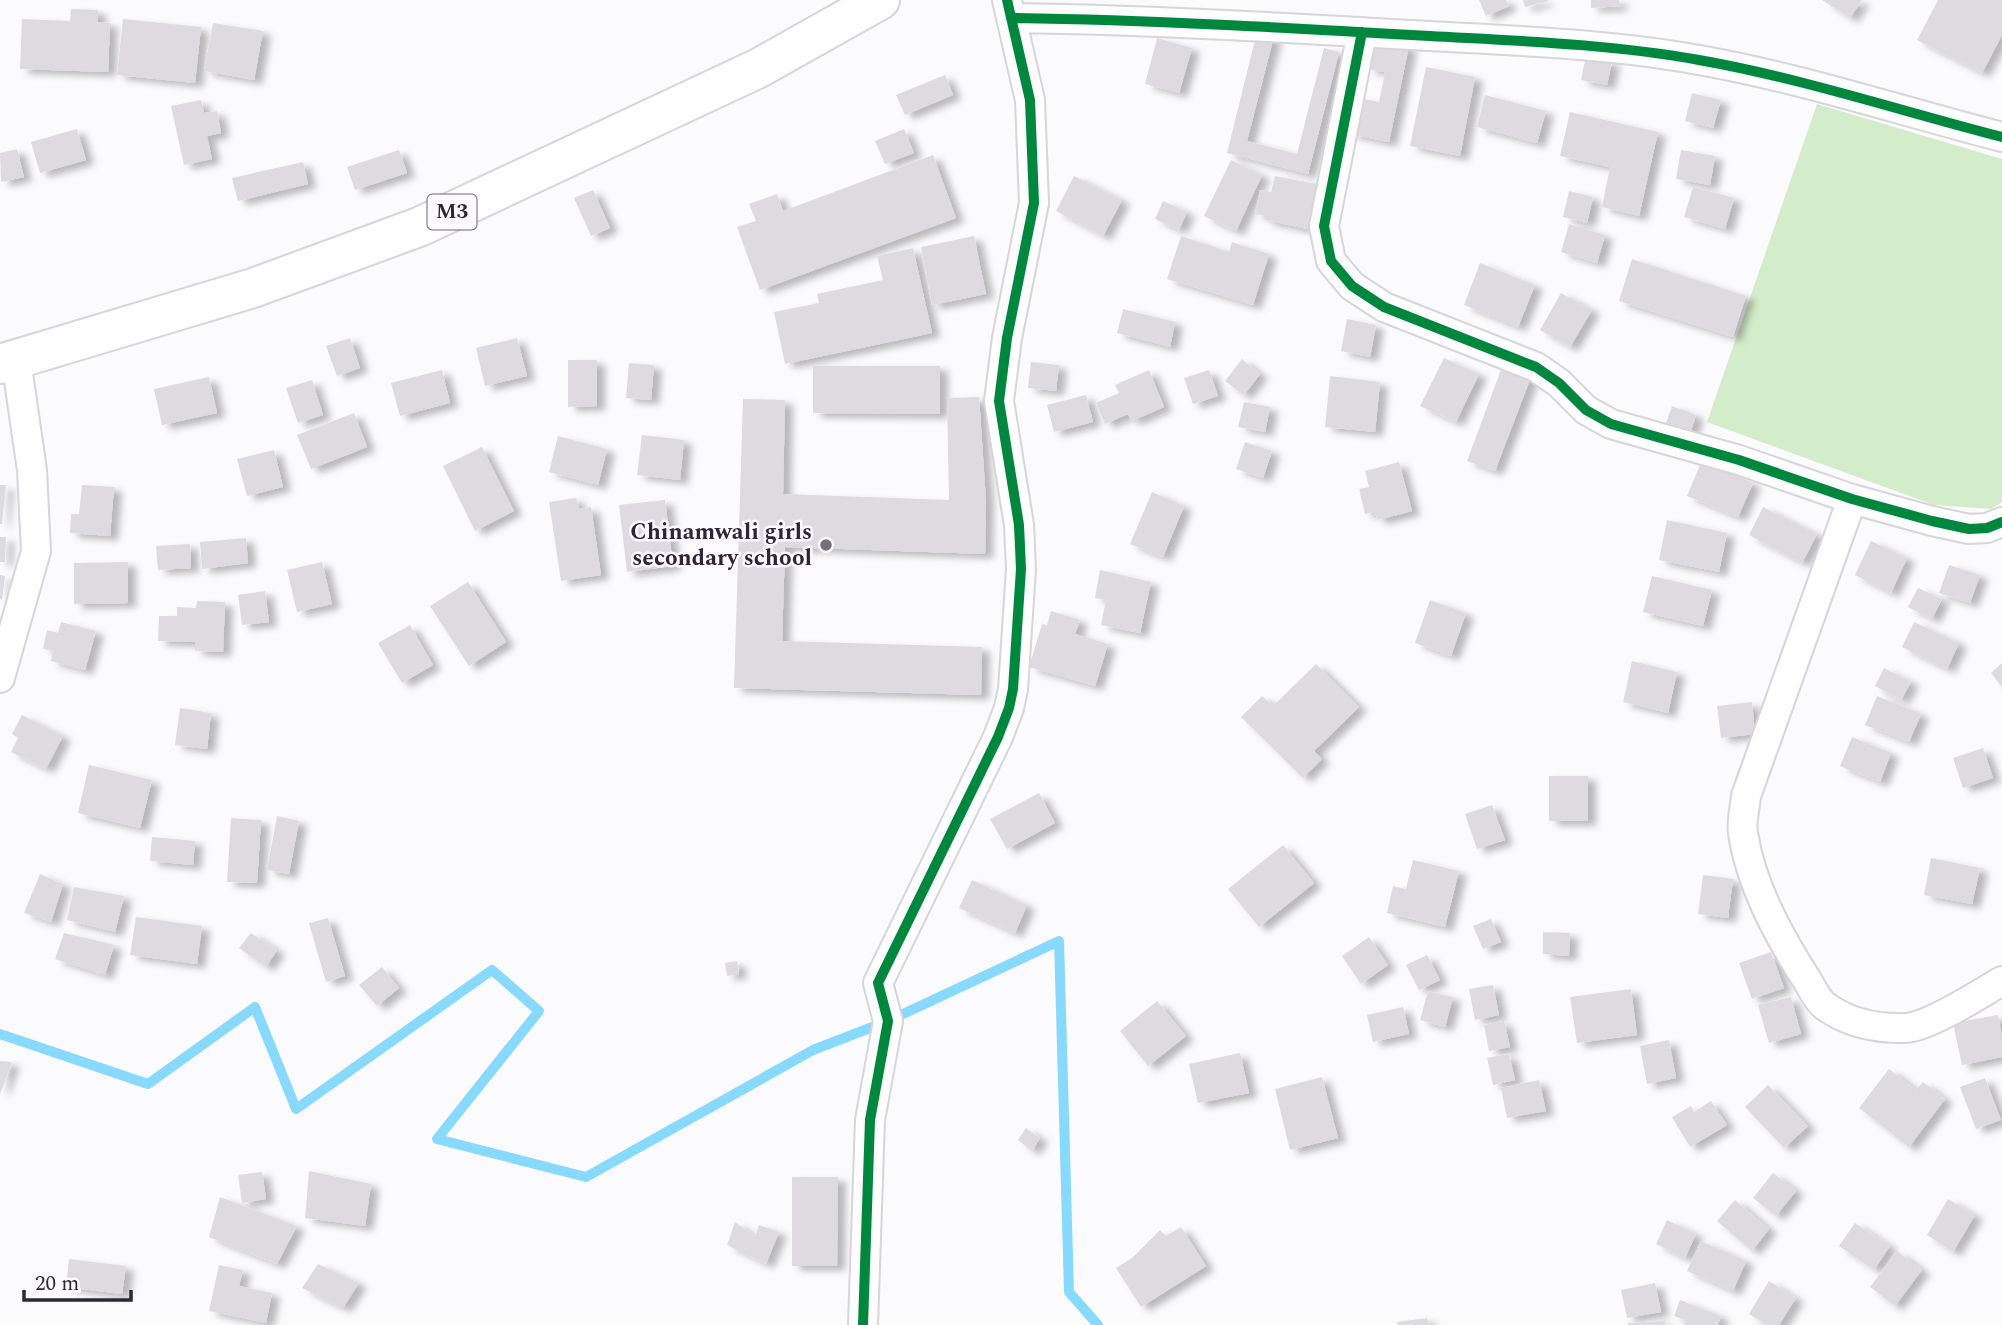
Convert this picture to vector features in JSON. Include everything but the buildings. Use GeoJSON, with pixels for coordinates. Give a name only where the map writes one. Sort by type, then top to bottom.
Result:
{"type":"FeatureCollection","features":[{"type":"Feature","properties":{"kind":"highway","name":"M3"},"geometry":{"type":"LineString","coordinates":[[8,363],[253,288],[419,227],[759,68],[875,1]]}},
{"type":"Feature","properties":{"kind":"street"},"geometry":{"type":"LineString","coordinates":[[863,1325],[870,1120],[888,1021],[878,983],[998,737],[1013,689],[1021,569],[1019,525],[999,401],[1007,338],[1034,202],[1030,100],[1009,9],[1084,19],[1362,32],[1647,51],[1830,89],[1893,109],[2002,137]]}},
{"type":"Feature","properties":{"kind":"street"},"geometry":{"type":"LineString","coordinates":[[1362,32],[1324,226],[1331,261],[1352,286],[1384,307],[1536,367],[1559,383],[1586,410],[1611,424],[1739,460],[1852,499],[1932,521],[1969,528],[1987,528],[2002,522]]}},
{"type":"Feature","properties":{"kind":"street"},"geometry":{"type":"LineString","coordinates":[[0,678],[36,551],[32,470],[8,363]]}},
{"type":"Feature","properties":{"kind":"street"},"geometry":{"type":"LineString","coordinates":[[1852,499],[1746,796],[1742,830],[1749,861],[1784,942],[1804,976],[1822,1005],[1847,1019],[1873,1026],[1909,1028],[1944,1014],[2002,981]]}},
{"type":"Feature","properties":{"kind":"green space"},"geometry":{"type":"Polygon","coordinates":[[[1817,104],[2002,159],[2002,502],[1991,509],[1934,505],[1707,422],[1817,104]]]}},
{"type":"Feature","properties":{"kind":"waterway"},"geometry":{"type":"LineString","coordinates":[[0,1034],[148,1084],[255,1007],[296,1109],[492,970],[539,1011],[437,1139],[586,1177],[813,1050],[888,1021],[1059,941],[1069,1292],[1098,1325]]}},
{"type":"Feature","properties":{"kind":"cycle path"},"geometry":{"type":"LineString","coordinates":[[863,1325],[870,1120],[888,1021],[878,983],[998,737],[1013,689],[1021,569],[1019,525],[999,401],[1007,338],[1034,203],[1030,100],[1007,0]]}},
{"type":"Feature","properties":{"kind":"cycle path"},"geometry":{"type":"LineString","coordinates":[[1011,18],[1273,27],[1632,50],[1737,67],[2002,137]]}},
{"type":"Feature","properties":{"kind":"cycle path"},"geometry":{"type":"LineString","coordinates":[[1362,32],[1324,226],[1331,261],[1352,286],[1384,307],[1536,367],[1559,383],[1586,410],[1611,424],[1739,460],[1852,499],[1932,521],[1969,529],[1987,528],[2002,522]]}},
{"type":"Feature","properties":{"kind":"place","name":"Chinamwali girls secondary school"},"geometry":{"type":"Point","coordinates":[826,545]}}]}
